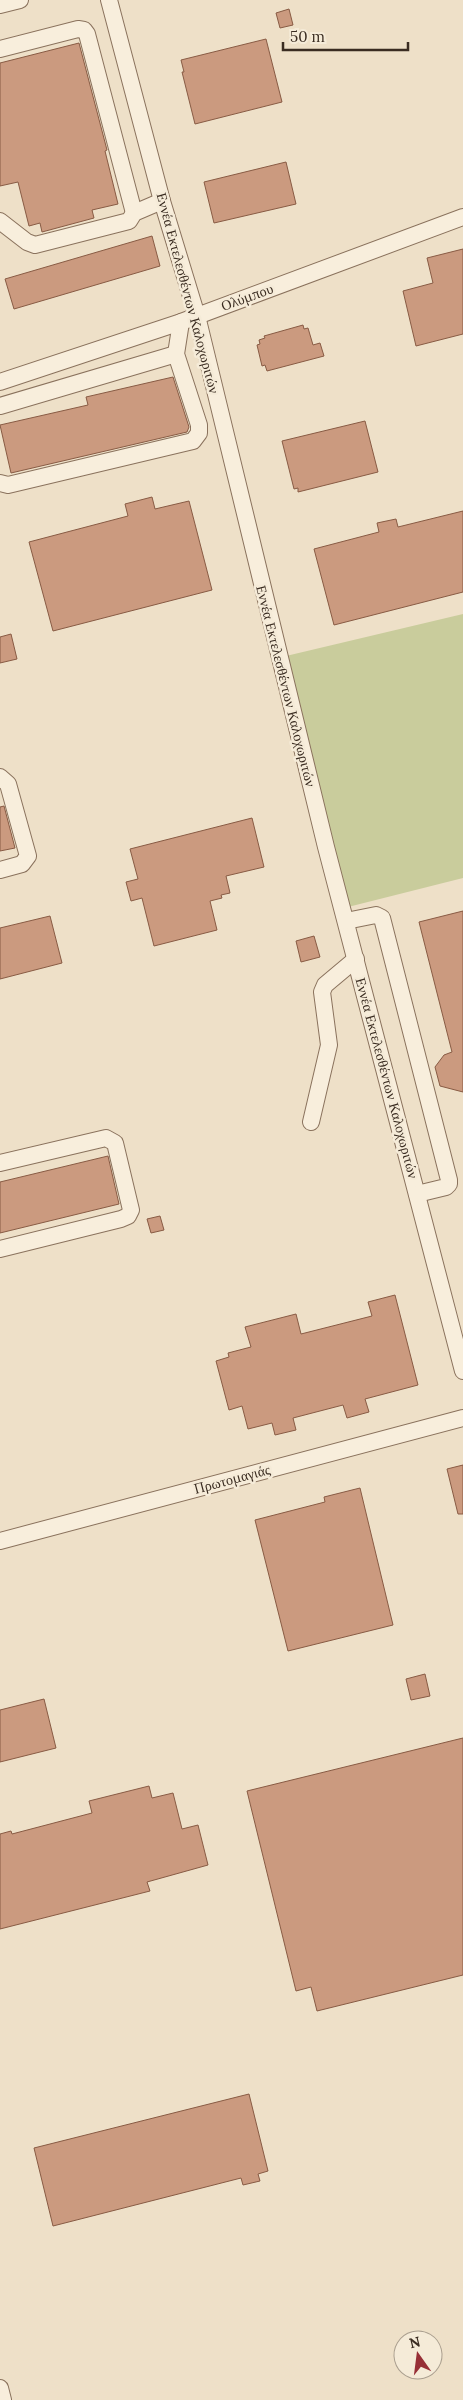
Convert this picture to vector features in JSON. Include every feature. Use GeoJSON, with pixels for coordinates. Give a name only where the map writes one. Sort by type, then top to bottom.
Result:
{"type":"FeatureCollection","features":[{"type":"Feature","properties":{"kind":"street"},"geometry":{"type":"LineString","coordinates":[[0,5],[20,0]]}},
{"type":"Feature","properties":{"kind":"street","name":"Εννέα Εκτελεσθέντων Καλοχωριτών"},"geometry":{"type":"LineString","coordinates":[[110,0],[162,201],[197,316],[326,848],[463,1371]]}},
{"type":"Feature","properties":{"kind":"street"},"geometry":{"type":"LineString","coordinates":[[0,49],[78,29],[84,30],[87,34],[134,213]]}},
{"type":"Feature","properties":{"kind":"street"},"geometry":{"type":"LineString","coordinates":[[0,221],[27,242],[35,245],[129,221],[134,213],[162,201]]}},
{"type":"Feature","properties":{"kind":"street","name":"Ολύμπου"},"geometry":{"type":"LineString","coordinates":[[0,382],[181,322],[463,217]]}},
{"type":"Feature","properties":{"kind":"street"},"geometry":{"type":"LineString","coordinates":[[0,483],[8,485],[193,441],[199,433],[199,426],[176,354],[181,322]]}},
{"type":"Feature","properties":{"kind":"street"},"geometry":{"type":"LineString","coordinates":[[0,406],[176,354]]}},
{"type":"Feature","properties":{"kind":"street"},"geometry":{"type":"LineString","coordinates":[[0,777],[8,784],[28,856],[22,864],[0,870]]}},
{"type":"Feature","properties":{"kind":"street"},"geometry":{"type":"LineString","coordinates":[[346,921],[380,915],[385,927],[449,1180],[449,1184],[446,1187],[417,1194]]}},
{"type":"Feature","properties":{"kind":"street"},"geometry":{"type":"LineString","coordinates":[[311,1122],[329,1045],[322,992],[325,985],[356,959]]}},
{"type":"Feature","properties":{"kind":"street"},"geometry":{"type":"LineString","coordinates":[[0,1163],[106,1138],[115,1143],[131,1210],[128,1216],[121,1219],[0,1249]]}},
{"type":"Feature","properties":{"kind":"street","name":"Πρωτομαγιάς"},"geometry":{"type":"LineString","coordinates":[[0,1541],[463,1418]]}},
{"type":"Feature","properties":{"kind":"street"},"geometry":{"type":"LineString","coordinates":[[0,2388],[3,2400]]}},
{"type":"Feature","properties":{"kind":"green space"},"geometry":{"type":"Polygon","coordinates":[[[463,614],[463,878],[348,907],[286,656],[463,614]]]}},
{"type":"Feature","properties":{"kind":"building"},"geometry":{"type":"Polygon","coordinates":[[[289,9],[293,25],[280,28],[276,13],[289,9]]]}},
{"type":"Feature","properties":{"kind":"building"},"geometry":{"type":"Polygon","coordinates":[[[266,39],[282,102],[195,124],[182,72],[184,72],[181,60],[266,39]]]}},
{"type":"Feature","properties":{"kind":"building"},"geometry":{"type":"Polygon","coordinates":[[[79,43],[107,150],[105,151],[118,204],[92,210],[94,218],[42,232],[40,223],[29,226],[18,182],[0,186],[0,63],[79,43]]]}},
{"type":"Feature","properties":{"kind":"building"},"geometry":{"type":"Polygon","coordinates":[[[286,162],[296,204],[214,223],[204,182],[286,162]]]}},
{"type":"Feature","properties":{"kind":"building"},"geometry":{"type":"Polygon","coordinates":[[[152,236],[160,266],[14,309],[5,279],[152,236]]]}},
{"type":"Feature","properties":{"kind":"building"},"geometry":{"type":"Polygon","coordinates":[[[463,249],[463,334],[416,346],[403,291],[433,283],[427,258],[463,249]]]}},
{"type":"Feature","properties":{"kind":"building"},"geometry":{"type":"Polygon","coordinates":[[[303,325],[304,329],[308,328],[313,345],[320,343],[324,356],[267,371],[265,365],[262,366],[257,345],[260,344],[259,340],[265,338],[264,336],[303,325]]]}},
{"type":"Feature","properties":{"kind":"building"},"geometry":{"type":"Polygon","coordinates":[[[173,377],[189,427],[187,432],[11,473],[0,425],[88,405],[86,397],[173,377]]]}},
{"type":"Feature","properties":{"kind":"building"},"geometry":{"type":"Polygon","coordinates":[[[365,421],[378,472],[298,492],[298,488],[294,489],[282,441],[365,421]]]}},
{"type":"Feature","properties":{"kind":"building"},"geometry":{"type":"Polygon","coordinates":[[[152,497],[155,509],[189,501],[212,590],[53,631],[29,542],[128,516],[125,504],[152,497]]]}},
{"type":"Feature","properties":{"kind":"building"},"geometry":{"type":"Polygon","coordinates":[[[463,511],[463,592],[334,625],[314,549],[379,532],[377,523],[396,519],[398,527],[463,511]]]}},
{"type":"Feature","properties":{"kind":"building"},"geometry":{"type":"Polygon","coordinates":[[[11,634],[17,659],[0,663],[0,637],[11,634]]]}},
{"type":"Feature","properties":{"kind":"building"},"geometry":{"type":"Polygon","coordinates":[[[4,806],[15,848],[0,851],[0,807],[4,806]]]}},
{"type":"Feature","properties":{"kind":"building"},"geometry":{"type":"Polygon","coordinates":[[[252,818],[264,867],[226,876],[230,893],[221,895],[222,898],[210,901],[217,930],[154,946],[142,898],[131,901],[126,882],[138,879],[130,849],[252,818]]]}},
{"type":"Feature","properties":{"kind":"building"},"geometry":{"type":"Polygon","coordinates":[[[463,911],[463,1092],[440,1086],[435,1067],[444,1055],[452,1052],[419,922],[463,911]]]}},
{"type":"Feature","properties":{"kind":"building"},"geometry":{"type":"Polygon","coordinates":[[[50,916],[62,963],[0,979],[0,928],[50,916]]]}},
{"type":"Feature","properties":{"kind":"building"},"geometry":{"type":"Polygon","coordinates":[[[314,936],[320,957],[301,962],[296,941],[314,936]]]}},
{"type":"Feature","properties":{"kind":"building"},"geometry":{"type":"Polygon","coordinates":[[[108,1156],[119,1204],[0,1233],[0,1182],[108,1156]]]}},
{"type":"Feature","properties":{"kind":"building"},"geometry":{"type":"Polygon","coordinates":[[[160,1216],[164,1230],[151,1233],[147,1219],[160,1216]]]}},
{"type":"Feature","properties":{"kind":"building"},"geometry":{"type":"Polygon","coordinates":[[[395,1295],[418,1385],[365,1399],[369,1412],[347,1418],[343,1405],[293,1418],[296,1430],[275,1435],[272,1423],[248,1429],[242,1406],[229,1410],[216,1361],[229,1357],[228,1353],[251,1347],[245,1327],[296,1314],[301,1334],[372,1316],[368,1302],[395,1295]]]}},
{"type":"Feature","properties":{"kind":"building"},"geometry":{"type":"Polygon","coordinates":[[[463,1465],[463,1514],[458,1514],[447,1469],[463,1465]]]}},
{"type":"Feature","properties":{"kind":"building"},"geometry":{"type":"Polygon","coordinates":[[[360,1488],[393,1625],[288,1651],[255,1520],[325,1502],[324,1497],[360,1488]]]}},
{"type":"Feature","properties":{"kind":"building"},"geometry":{"type":"Polygon","coordinates":[[[425,1674],[430,1696],[411,1700],[406,1679],[425,1674]]]}},
{"type":"Feature","properties":{"kind":"building"},"geometry":{"type":"Polygon","coordinates":[[[44,1699],[56,1748],[0,1762],[0,1710],[44,1699]]]}},
{"type":"Feature","properties":{"kind":"building"},"geometry":{"type":"Polygon","coordinates":[[[463,1738],[463,1975],[317,2011],[311,1987],[296,1991],[247,1791],[463,1738]]]}},
{"type":"Feature","properties":{"kind":"building"},"geometry":{"type":"Polygon","coordinates":[[[149,1786],[152,1798],[173,1793],[182,1829],[198,1825],[208,1865],[147,1882],[150,1891],[0,1929],[0,1834],[11,1831],[12,1834],[92,1813],[89,1801],[149,1786]]]}},
{"type":"Feature","properties":{"kind":"building"},"geometry":{"type":"Polygon","coordinates":[[[249,2094],[268,2171],[258,2174],[260,2181],[243,2185],[241,2178],[53,2226],[34,2148],[249,2094]]]}}]}
